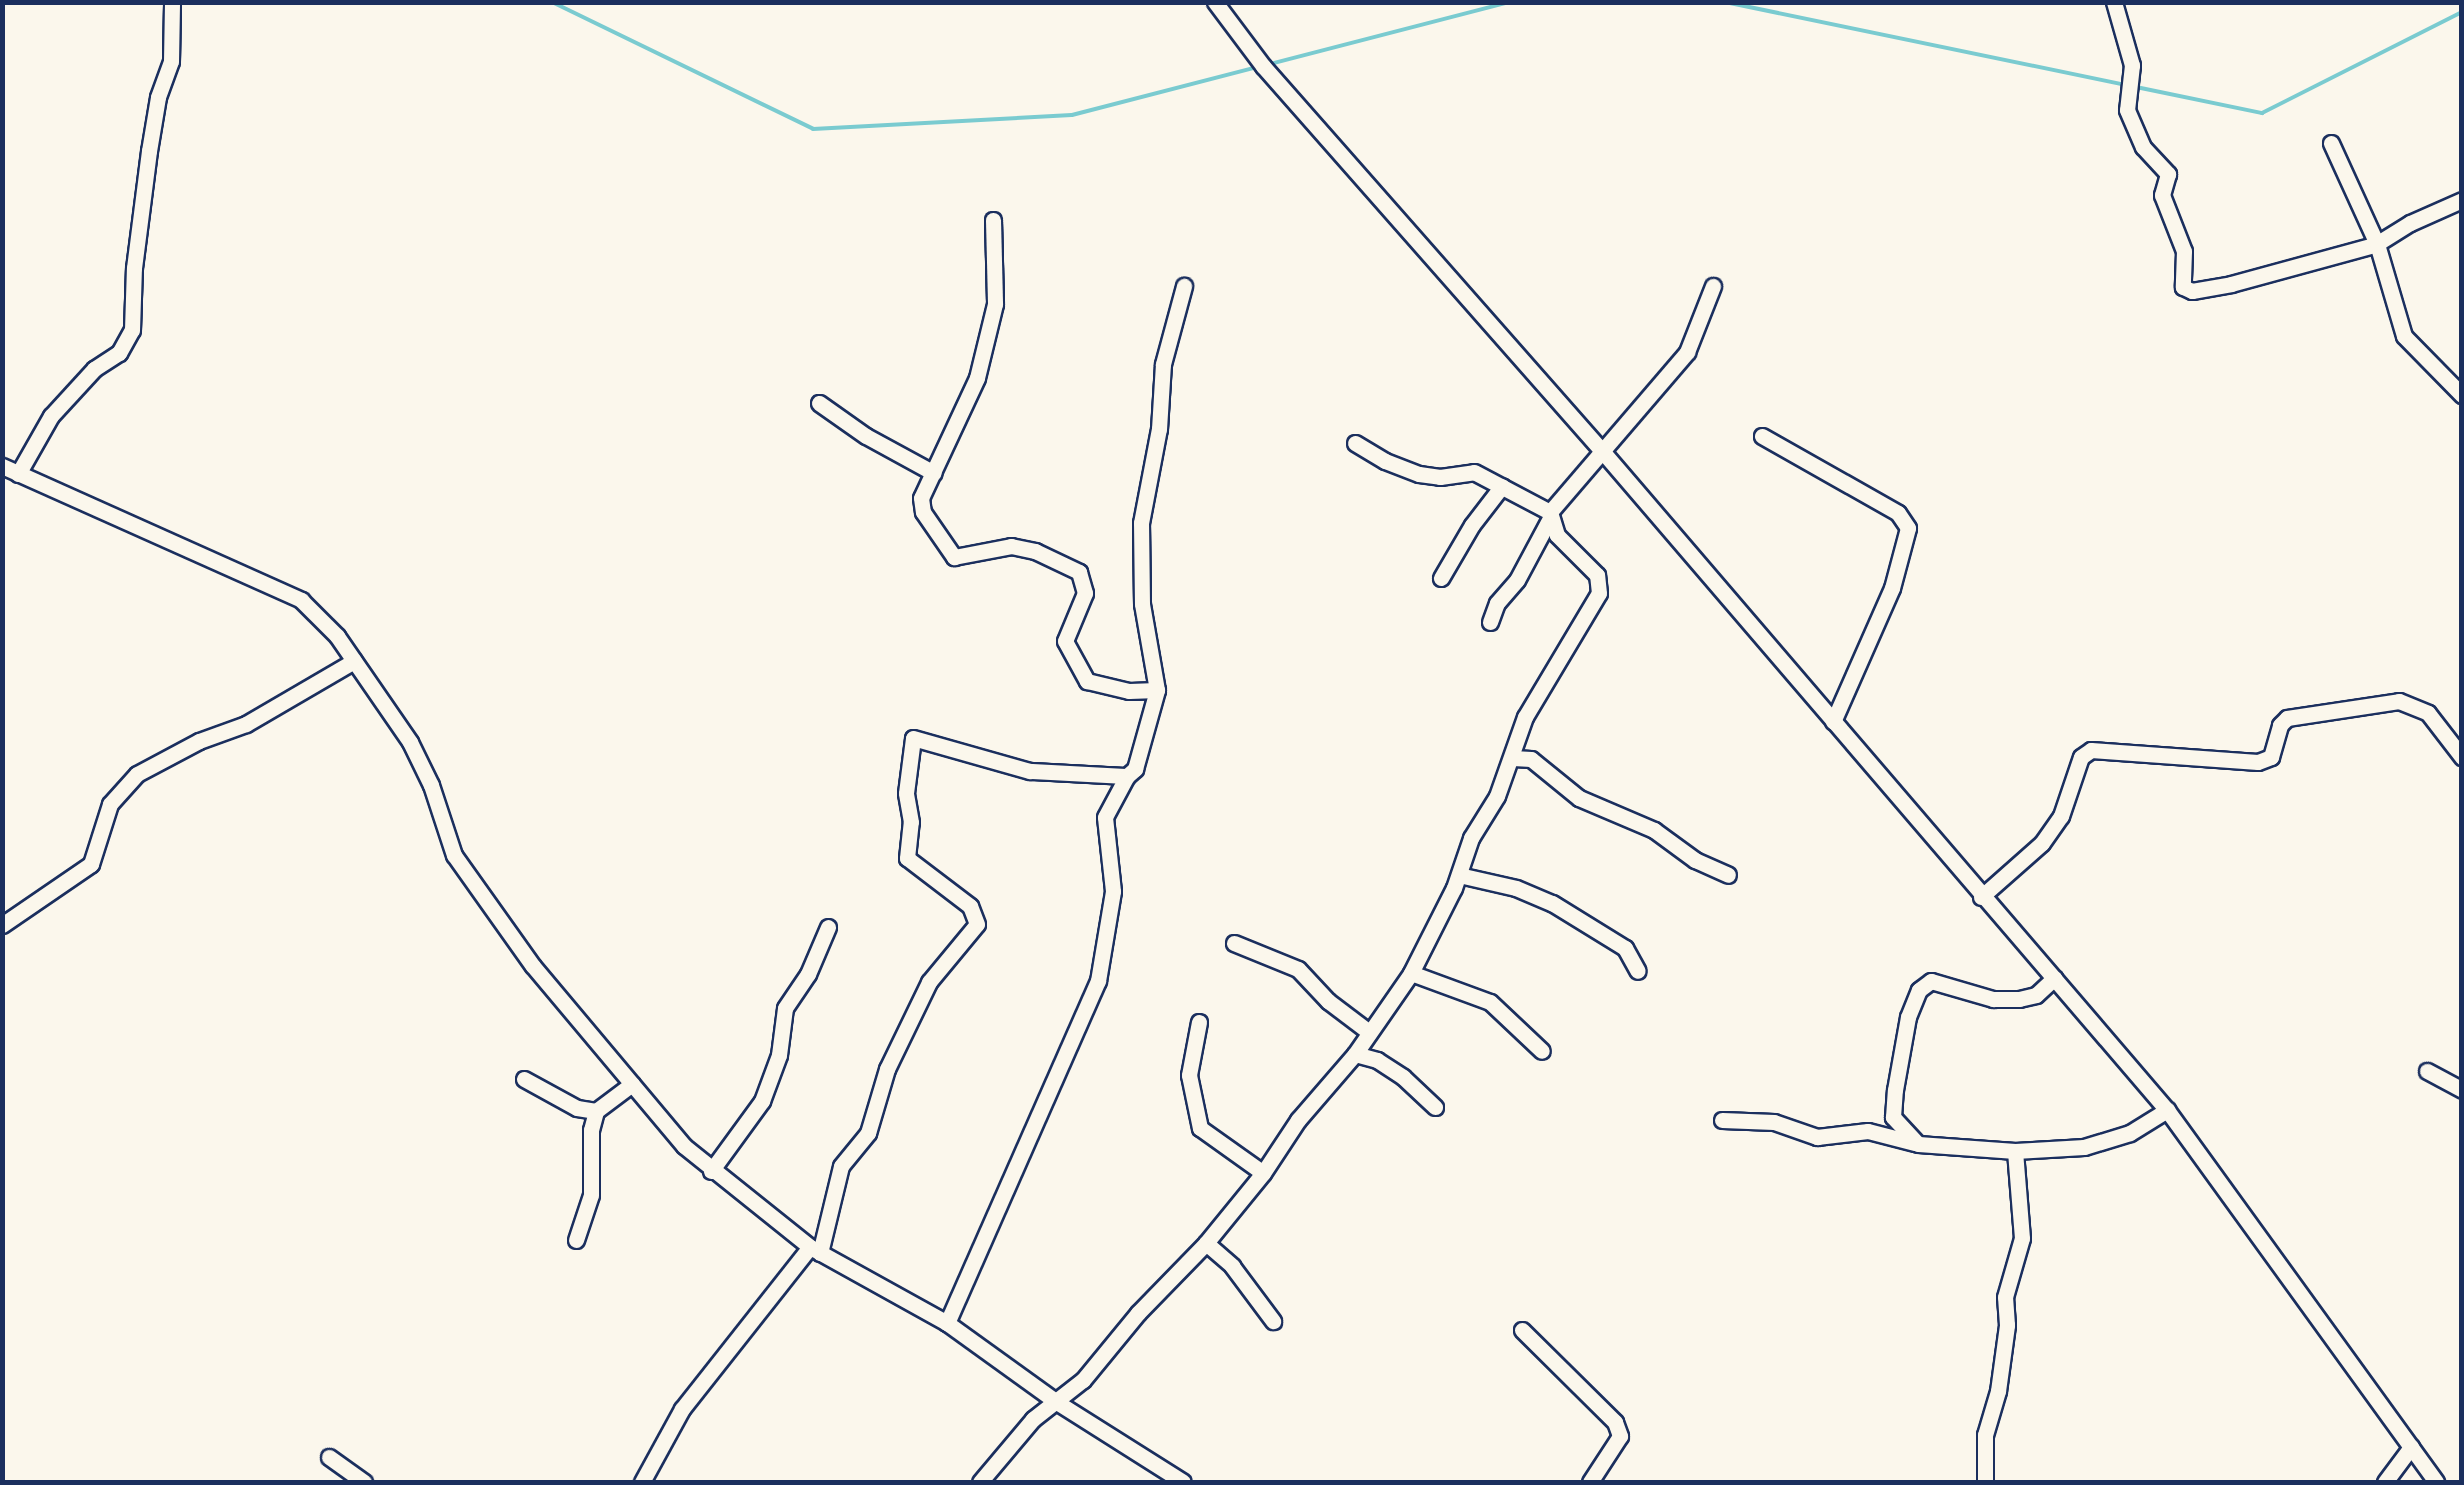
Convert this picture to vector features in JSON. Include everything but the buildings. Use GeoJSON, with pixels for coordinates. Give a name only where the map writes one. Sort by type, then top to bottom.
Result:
{"type":"FeatureCollection","features":[{"type":"Feature","properties":{"kind":"street"},"geometry":{"type":"LineString","coordinates":[[18,474],[51,416],[94,369],[119,353],[132,330],[134,268],[158,97],[170,61],[172,2]]}},
{"type":"Feature","properties":{"kind":"street"},"geometry":{"type":"LineString","coordinates":[[1215,2],[1262,66],[1603,452],[2167,1110],[2436,1482]]}},
{"type":"Feature","properties":{"kind":"street"},"geometry":{"type":"LineString","coordinates":[[2114,2],[2132,66],[2127,110],[2142,147],[2168,174],[2162,195],[2184,251],[2183,287],[2192,291],[2231,284],[2377,244],[2410,223],[2462,200]]}},
{"type":"Feature","properties":{"kind":"street"},"geometry":{"type":"LineString","coordinates":[[2331,143],[2377,244],[2404,336],[2462,395]]}},
{"type":"Feature","properties":{"kind":"street"},"geometry":{"type":"LineString","coordinates":[[993,220],[996,304],[977,378],[921,498],[923,512],[954,556],[1011,546],[1035,551],[1078,572],[1086,593],[1065,641],[1087,681],[1129,692],[1157,690]]}},
{"type":"Feature","properties":{"kind":"street"},"geometry":{"type":"LineString","coordinates":[[946,1322],[1098,981],[1113,891],[1104,816],[1127,776],[1136,768],[1157,690],[1142,604],[1141,524],[1158,429],[1163,364],[1184,286]]}},
{"type":"Feature","properties":{"kind":"street"},"geometry":{"type":"LineString","coordinates":[[1490,622],[1497,603],[1516,580],[1550,516],[1687,352],[1713,286]]}},
{"type":"Feature","properties":{"kind":"street"},"geometry":{"type":"LineString","coordinates":[[819,403],[866,436],[934,473]]}},
{"type":"Feature","properties":{"kind":"street"},"geometry":{"type":"LineString","coordinates":[[1762,436],[1898,513],[1908,528],[1892,588],[1833,722]]}},
{"type":"Feature","properties":{"kind":"street"},"geometry":{"type":"LineString","coordinates":[[980,1482],[1033,1419],[1083,1380],[1138,1313],[1206,1243],[1263,1174],[1298,1120],[1356,1054],[1410,973],[1459,874],[1471,838],[1513,758],[1525,716],[1598,593],[1597,575],[1557,535],[1550,516],[1502,486],[1474,472],[1440,477],[1419,474],[1385,462],[1355,443]]}},
{"type":"Feature","properties":{"kind":"street"},"geometry":{"type":"LineString","coordinates":[[2,466],[301,600],[337,636],[410,742],[431,785],[454,855],[533,966],[711,1171],[815,1250],[946,1322],[1055,1400],[1183,1482]]}},
{"type":"Feature","properties":{"kind":"street"},"geometry":{"type":"LineString","coordinates":[[1441,578],[1502,486]]}},
{"type":"Feature","properties":{"kind":"street"},"geometry":{"type":"LineString","coordinates":[[2,924],[91,864],[110,804],[137,774],[199,741],[246,724],[354,661]]}},
{"type":"Feature","properties":{"kind":"street"},"geometry":{"type":"LineString","coordinates":[[1981,897],[2042,843],[2061,816],[2082,758],[2091,750],[2258,762],[2271,756],[2280,725],[2288,718],[2399,701],[2428,713],[2462,757]]}},
{"type":"Feature","properties":{"kind":"street"},"geometry":{"type":"LineString","coordinates":[[642,1482],[682,1409],[815,1250],[833,1215],[841,1166],[868,1133],[887,1069],[929,982],[977,924],[970,906],[908,858],[911,822],[906,793],[914,738],[1030,771],[1127,776]]}},
{"type":"Feature","properties":{"kind":"street"},"geometry":{"type":"LineString","coordinates":[[1513,758],[1530,759],[1579,798],[1654,830],[1695,860],[1728,875]]}},
{"type":"Feature","properties":{"kind":"street"},"geometry":{"type":"LineString","coordinates":[[1459,874],[1516,888],[1552,904],[1625,948],[1638,971]]}},
{"type":"Feature","properties":{"kind":"street"},"geometry":{"type":"LineString","coordinates":[[711,1171],[762,1102],[779,1055],[785,1008],[808,974],[828,927]]}},
{"type":"Feature","properties":{"kind":"street"},"geometry":{"type":"LineString","coordinates":[[1234,943],[1298,969],[1328,1002],[1369,1032]]}},
{"type":"Feature","properties":{"kind":"street"},"geometry":{"type":"LineString","coordinates":[[1410,973],[1490,1002],[1542,1051]]}},
{"type":"Feature","properties":{"kind":"street"},"geometry":{"type":"LineString","coordinates":[[1918,1144],[1893,1116],[1908,1016],[1919,990],[1931,981],[1993,998],[2019,999],[2036,995],[2054,978]]}},
{"type":"Feature","properties":{"kind":"street"},"geometry":{"type":"LineString","coordinates":[[1199,1022],[1190,1075],[1200,1128],[1263,1174]]}},
{"type":"Feature","properties":{"kind":"street"},"geometry":{"type":"LineString","coordinates":[[1356,1054],[1377,1060],[1403,1077],[1435,1107]]}},
{"type":"Feature","properties":{"kind":"street"},"geometry":{"type":"LineString","coordinates":[[2427,1072],[2462,1090]]}},
{"type":"Feature","properties":{"kind":"street"},"geometry":{"type":"LineString","coordinates":[[524,1079],[577,1108],[596,1111]]}},
{"type":"Feature","properties":{"kind":"street"},"geometry":{"type":"LineString","coordinates":[[576,1240],[591,1195],[591,1130],[596,1111],[632,1084]]}},
{"type":"Feature","properties":{"kind":"street"},"geometry":{"type":"LineString","coordinates":[[1722,1120],[1774,1122],[1817,1137],[1868,1131],[1918,1144],[2015,1151],[2084,1147],[2153,1122],[2167,1110]]}},
{"type":"Feature","properties":{"kind":"street"},"geometry":{"type":"LineString","coordinates":[[1985,1482],[1986,1435],[1998,1391],[2007,1325],[2005,1297],[2022,1238],[2015,1151]]}},
{"type":"Feature","properties":{"kind":"street"},"geometry":{"type":"LineString","coordinates":[[1206,1243],[1232,1266],[1273,1321]]}},
{"type":"Feature","properties":{"kind":"street"},"geometry":{"type":"LineString","coordinates":[[1522,1330],[1615,1422],[1620,1436],[1590,1482]]}},
{"type":"Feature","properties":{"kind":"street"},"geometry":{"type":"LineString","coordinates":[[2385,1482],[2411,1447]]}},
{"type":"Feature","properties":{"kind":"street"},"geometry":{"type":"LineString","coordinates":[[329,1458],[364,1482]]}},
{"type":"Feature","properties":{"kind":"waterway"},"geometry":{"type":"LineString","coordinates":[[552,2],[813,129],[1072,115],[1257,67]]}},
{"type":"Feature","properties":{"kind":"waterway"},"geometry":{"type":"LineString","coordinates":[[1266,65],[1509,2]]}},
{"type":"Feature","properties":{"kind":"waterway"},"geometry":{"type":"LineString","coordinates":[[1725,2],[2127,85]]}},
{"type":"Feature","properties":{"kind":"waterway"},"geometry":{"type":"LineString","coordinates":[[2136,87],[2262,113],[2462,12]]}}]}
